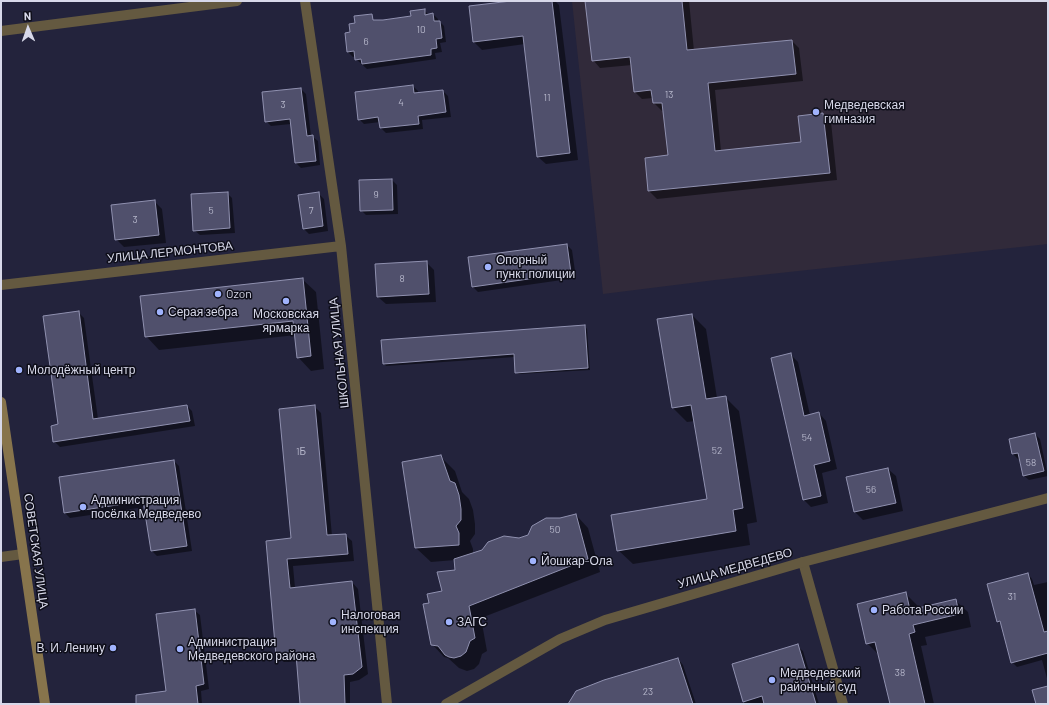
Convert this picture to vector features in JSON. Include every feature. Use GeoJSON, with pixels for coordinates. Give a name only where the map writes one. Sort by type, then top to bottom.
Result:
{"type":"FeatureCollection","features":[{"type":"Feature","properties":{"kind":"main road","name":"СОВЕТСКАЯ УЛИЦА"},"geometry":{"type":"LineString","coordinates":[[1,402],[45,704]]}},
{"type":"Feature","properties":{"kind":"street"},"geometry":{"type":"LineString","coordinates":[[1,31],[237,1]]}},
{"type":"Feature","properties":{"kind":"street","name":"ШКОЛЬНАЯ УЛИЦА"},"geometry":{"type":"LineString","coordinates":[[305,1],[341,246],[387,704]]}},
{"type":"Feature","properties":{"kind":"street","name":"УЛИЦА ЛЕРМОНТОВА"},"geometry":{"type":"LineString","coordinates":[[1,285],[341,246]]}},
{"type":"Feature","properties":{"kind":"street","name":"УЛИЦА МЕДВЕДЕВО"},"geometry":{"type":"LineString","coordinates":[[446,704],[560,639],[604,620],[804,562],[1048,498]]}},
{"type":"Feature","properties":{"kind":"street"},"geometry":{"type":"LineString","coordinates":[[1,557],[23,554]]}},
{"type":"Feature","properties":{"kind":"street"},"geometry":{"type":"LineString","coordinates":[[804,562],[843,704]]}},
{"type":"Feature","properties":{"kind":"shaded area","name":"Медведевская гимназия"},"geometry":{"type":"Polygon","coordinates":[[[572,1],[1048,1],[1048,244],[715,280],[603,294],[572,1]]]}},
{"type":"Feature","properties":{"kind":"building"},"geometry":{"type":"Polygon","coordinates":[[[511,1],[552,1],[570,153],[537,157],[523,36],[473,42],[469,6],[511,1]]]}},
{"type":"Feature","properties":{"kind":"building"},"geometry":{"type":"Polygon","coordinates":[[[585,1],[682,1],[687,50],[792,40],[796,74],[708,83],[715,151],[801,142],[798,116],[823,113],[830,173],[648,191],[645,158],[668,155],[662,103],[653,103],[651,90],[634,92],[630,57],[592,61],[585,1]]]}},
{"type":"Feature","properties":{"kind":"building"},"geometry":{"type":"Polygon","coordinates":[[[425,9],[425,15],[433,13],[434,21],[440,21],[442,38],[436,39],[437,48],[431,49],[431,55],[362,64],[361,59],[355,60],[354,51],[347,52],[345,33],[350,32],[349,24],[355,23],[354,16],[372,14],[373,20],[383,20],[411,16],[410,11],[425,9]]]}},
{"type":"Feature","properties":{"kind":"building"},"geometry":{"type":"Polygon","coordinates":[[[413,85],[414,93],[443,90],[446,112],[418,116],[419,124],[380,128],[378,117],[358,120],[355,92],[413,85]]]}},
{"type":"Feature","properties":{"kind":"building"},"geometry":{"type":"Polygon","coordinates":[[[301,88],[307,136],[313,135],[316,161],[295,163],[290,119],[265,122],[262,92],[301,88]]]}},
{"type":"Feature","properties":{"kind":"building"},"geometry":{"type":"Polygon","coordinates":[[[392,179],[393,210],[360,211],[359,180],[392,179]]]}},
{"type":"Feature","properties":{"kind":"building"},"geometry":{"type":"Polygon","coordinates":[[[228,192],[230,228],[193,231],[191,194],[228,192]]]}},
{"type":"Feature","properties":{"kind":"building"},"geometry":{"type":"Polygon","coordinates":[[[319,192],[323,226],[303,229],[298,195],[319,192]]]}},
{"type":"Feature","properties":{"kind":"building"},"geometry":{"type":"Polygon","coordinates":[[[155,200],[159,235],[115,240],[111,205],[155,200]]]}},
{"type":"Feature","properties":{"kind":"building"},"geometry":{"type":"Polygon","coordinates":[[[567,244],[571,273],[472,287],[468,257],[567,244]]]}},
{"type":"Feature","properties":{"kind":"building"},"geometry":{"type":"Polygon","coordinates":[[[427,261],[429,294],[377,297],[375,264],[427,261]]]}},
{"type":"Feature","properties":{"kind":"building"},"geometry":{"type":"Polygon","coordinates":[[[303,278],[311,356],[297,358],[293,321],[145,337],[140,296],[303,278]]]}},
{"type":"Feature","properties":{"kind":"building"},"geometry":{"type":"Polygon","coordinates":[[[79,311],[93,419],[187,405],[190,421],[53,442],[51,426],[58,424],[43,316],[79,311]]]}},
{"type":"Feature","properties":{"kind":"building"},"geometry":{"type":"Polygon","coordinates":[[[692,314],[706,399],[726,396],[743,508],[733,510],[736,531],[617,551],[611,515],[707,499],[691,405],[672,408],[657,319],[692,314]]]}},
{"type":"Feature","properties":{"kind":"building"},"geometry":{"type":"Polygon","coordinates":[[[585,325],[588,368],[515,373],[514,354],[383,364],[381,340],[585,325]]]}},
{"type":"Feature","properties":{"kind":"building"},"geometry":{"type":"Polygon","coordinates":[[[791,353],[804,416],[819,412],[830,461],[814,465],[821,496],[803,500],[771,358],[791,353]]]}},
{"type":"Feature","properties":{"kind":"building"},"geometry":{"type":"Polygon","coordinates":[[[315,405],[327,535],[346,534],[348,554],[287,559],[290,588],[352,581],[362,667],[353,674],[344,675],[345,704],[300,704],[296,654],[276,656],[266,541],[291,538],[279,409],[315,405]]]}},
{"type":"Feature","properties":{"kind":"building"},"geometry":{"type":"Polygon","coordinates":[[[1035,433],[1044,471],[1023,476],[1018,453],[1012,454],[1009,439],[1035,433]]]}},
{"type":"Feature","properties":{"kind":"building"},"geometry":{"type":"Polygon","coordinates":[[[441,455],[450,481],[455,483],[459,495],[461,520],[456,526],[459,533],[459,545],[415,548],[402,462],[441,455]]]}},
{"type":"Feature","properties":{"kind":"building","name":"Администрация посёлка Медведево"},"geometry":{"type":"Polygon","coordinates":[[[174,460],[187,546],[151,551],[143,501],[64,513],[59,477],[174,460]]]}},
{"type":"Feature","properties":{"kind":"building"},"geometry":{"type":"Polygon","coordinates":[[[888,468],[896,503],[854,512],[846,477],[888,468]]]}},
{"type":"Feature","properties":{"kind":"building"},"geometry":{"type":"Polygon","coordinates":[[[576,514],[588,559],[469,606],[475,638],[470,641],[466,652],[461,656],[454,658],[449,657],[445,655],[438,646],[431,645],[423,604],[429,603],[427,594],[442,591],[437,572],[455,570],[454,559],[482,550],[488,542],[504,536],[519,538],[528,535],[532,526],[546,518],[560,518],[576,514]]]}},
{"type":"Feature","properties":{"kind":"building"},"geometry":{"type":"Polygon","coordinates":[[[1028,573],[1044,632],[1048,631],[1048,653],[1011,663],[1000,621],[997,622],[987,584],[1028,573]]]}},
{"type":"Feature","properties":{"kind":"building"},"geometry":{"type":"Polygon","coordinates":[[[906,592],[910,610],[956,599],[959,614],[913,625],[915,632],[909,634],[925,704],[890,704],[875,642],[866,644],[857,604],[906,592]]]}},
{"type":"Feature","properties":{"kind":"building","name":"Администрация Медведевского района"},"geometry":{"type":"Polygon","coordinates":[[[195,609],[204,684],[196,686],[198,704],[136,704],[136,695],[166,691],[156,614],[195,609]]]}},
{"type":"Feature","properties":{"kind":"building","name":"Медведевский районный суд"},"geometry":{"type":"Polygon","coordinates":[[[798,644],[816,704],[764,704],[762,696],[743,702],[732,664],[798,644]]]}},
{"type":"Feature","properties":{"kind":"building"},"geometry":{"type":"Polygon","coordinates":[[[678,658],[693,704],[568,704],[576,691],[604,680],[678,658]]]}},
{"type":"Feature","properties":{"kind":"building"},"geometry":{"type":"Polygon","coordinates":[[[1048,686],[1048,704],[1036,704],[1032,690],[1048,686]]]}},
{"type":"Feature","properties":{"kind":"place","name":"Медведевская гимназия"},"geometry":{"type":"Point","coordinates":[816,112]}},
{"type":"Feature","properties":{"kind":"place","name":"Опорный пункт полиции"},"geometry":{"type":"Point","coordinates":[488,267]}},
{"type":"Feature","properties":{"kind":"place","name":"Ozon"},"geometry":{"type":"Point","coordinates":[218,294]}},
{"type":"Feature","properties":{"kind":"place","name":"Московская ярмарка"},"geometry":{"type":"Point","coordinates":[286,301]}},
{"type":"Feature","properties":{"kind":"place","name":"Серая зебра"},"geometry":{"type":"Point","coordinates":[160,312]}},
{"type":"Feature","properties":{"kind":"place","name":"Молодёжный центр"},"geometry":{"type":"Point","coordinates":[19,370]}},
{"type":"Feature","properties":{"kind":"place","name":"Администрация посёлка Медведево"},"geometry":{"type":"Point","coordinates":[83,507]}},
{"type":"Feature","properties":{"kind":"place","name":"Йошкар-Ола"},"geometry":{"type":"Point","coordinates":[533,561]}},
{"type":"Feature","properties":{"kind":"place","name":"Работа России"},"geometry":{"type":"Point","coordinates":[874,610]}},
{"type":"Feature","properties":{"kind":"place","name":"Налоговая инспекция"},"geometry":{"type":"Point","coordinates":[333,622]}},
{"type":"Feature","properties":{"kind":"place","name":"ЗАГС"},"geometry":{"type":"Point","coordinates":[449,622]}},
{"type":"Feature","properties":{"kind":"place","name":"В. И. Ленину"},"geometry":{"type":"Point","coordinates":[113,648]}},
{"type":"Feature","properties":{"kind":"place","name":"Администрация Медведевского района"},"geometry":{"type":"Point","coordinates":[180,649]}},
{"type":"Feature","properties":{"kind":"place","name":"Медведевский районный суд"},"geometry":{"type":"Point","coordinates":[772,680]}}]}
